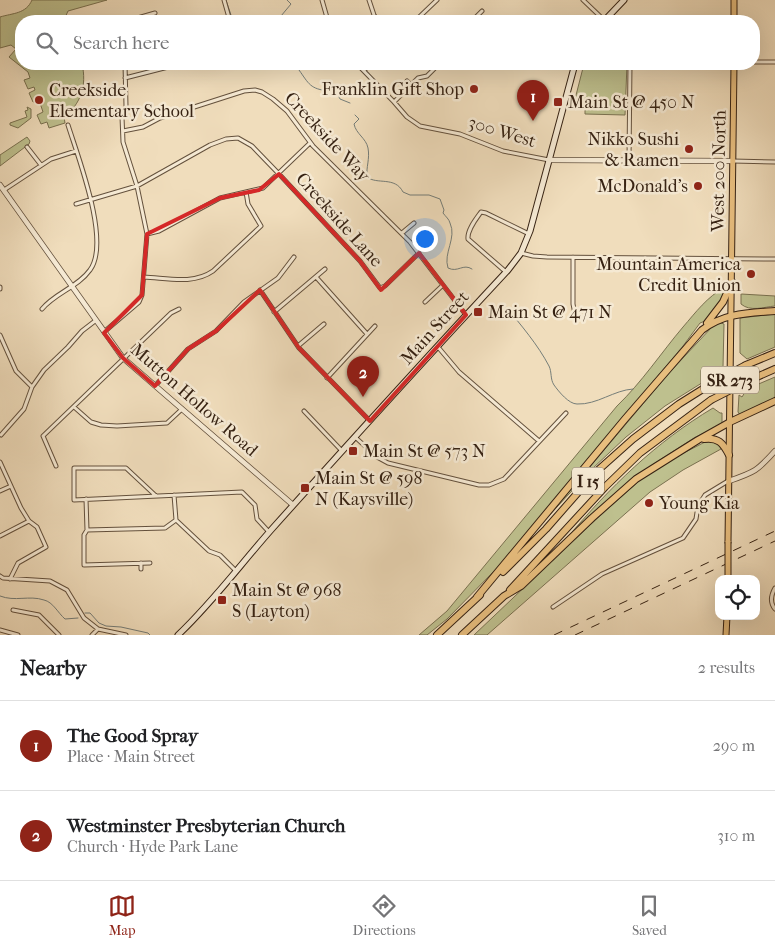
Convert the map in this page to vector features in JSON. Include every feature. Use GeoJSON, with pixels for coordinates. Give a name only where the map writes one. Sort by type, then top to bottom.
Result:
{"type":"FeatureCollection","features":[{"type":"Feature","properties":{"kind":"highway"},"geometry":{"type":"LineString","coordinates":[[477,597],[625,419],[702,330],[723,302],[732,282]]}},
{"type":"Feature","properties":{"kind":"highway"},"geometry":{"type":"LineString","coordinates":[[702,330],[717,320],[731,315],[775,311]]}},
{"type":"Feature","properties":{"kind":"highway","name":"I 15"},"geometry":{"type":"LineString","coordinates":[[437,635],[546,529],[596,472],[632,439],[679,404],[714,382],[746,365],[775,353]]}},
{"type":"Feature","properties":{"kind":"highway","name":"I 15"},"geometry":{"type":"LineString","coordinates":[[462,635],[504,596],[604,487],[640,453],[711,400],[775,369]]}},
{"type":"Feature","properties":{"kind":"highway"},"geometry":{"type":"LineString","coordinates":[[504,596],[521,586],[592,518],[636,480],[698,440],[730,422],[775,401]]}},
{"type":"Feature","properties":{"kind":"highway"},"geometry":{"type":"LineString","coordinates":[[698,440],[710,438],[718,440],[724,444],[729,455]]}},
{"type":"Feature","properties":{"kind":"main road"},"geometry":{"type":"LineString","coordinates":[[610,15],[624,0]]}},
{"type":"Feature","properties":{"kind":"main road"},"geometry":{"type":"LineString","coordinates":[[734,0],[734,15]]}},
{"type":"Feature","properties":{"kind":"main road","name":"Main Street"},"geometry":{"type":"LineString","coordinates":[[178,635],[342,451],[506,272],[521,253],[550,160],[573,70]]}},
{"type":"Feature","properties":{"kind":"main road","name":"West 200 North"},"geometry":{"type":"LineString","coordinates":[[728,575],[734,70]]}},
{"type":"Feature","properties":{"kind":"main road"},"geometry":{"type":"LineString","coordinates":[[726,635],[727,620]]}},
{"type":"Feature","properties":{"kind":"street"},"geometry":{"type":"LineString","coordinates":[[224,0],[228,15]]}},
{"type":"Feature","properties":{"kind":"street"},"geometry":{"type":"LineString","coordinates":[[322,0],[326,15]]}},
{"type":"Feature","properties":{"kind":"street"},"geometry":{"type":"LineString","coordinates":[[369,0],[374,15]]}},
{"type":"Feature","properties":{"kind":"street"},"geometry":{"type":"LineString","coordinates":[[421,15],[437,0]]}},
{"type":"Feature","properties":{"kind":"street"},"geometry":{"type":"LineString","coordinates":[[583,0],[598,15]]}},
{"type":"Feature","properties":{"kind":"street"},"geometry":{"type":"LineString","coordinates":[[478,15],[482,11]]}},
{"type":"Feature","properties":{"kind":"street"},"geometry":{"type":"LineString","coordinates":[[149,15],[156,13]]}},
{"type":"Feature","properties":{"kind":"street"},"geometry":{"type":"LineString","coordinates":[[760,62],[775,62]]}},
{"type":"Feature","properties":{"kind":"street"},"geometry":{"type":"LineString","coordinates":[[104,333],[139,302],[142,295],[144,277],[147,234],[137,186],[125,149],[123,131],[122,117],[126,106],[125,70]]}},
{"type":"Feature","properties":{"kind":"street"},"geometry":{"type":"LineString","coordinates":[[125,78],[156,70]]}},
{"type":"Feature","properties":{"kind":"street","name":"300 West"},"geometry":{"type":"LineString","coordinates":[[364,70],[407,117],[420,126],[460,134],[503,151],[550,160],[733,161]]}},
{"type":"Feature","properties":{"kind":"street"},"geometry":{"type":"LineString","coordinates":[[394,102],[418,78],[427,76],[432,70]]}},
{"type":"Feature","properties":{"kind":"street"},"geometry":{"type":"LineString","coordinates":[[629,160],[630,70]]}},
{"type":"Feature","properties":{"kind":"street"},"geometry":{"type":"LineString","coordinates":[[407,81],[410,85]]}},
{"type":"Feature","properties":{"kind":"street","name":"Creekside Way"},"geometry":{"type":"LineString","coordinates":[[123,131],[143,127],[160,118],[188,108],[244,91],[254,90],[272,99],[287,111],[310,144],[402,234],[419,253],[466,315]]}},
{"type":"Feature","properties":{"kind":"street"},"geometry":{"type":"LineString","coordinates":[[42,309],[48,302],[85,276],[91,269],[95,259],[97,239],[95,217],[68,125]]}},
{"type":"Feature","properties":{"kind":"street","name":"Creekside Lane"},"geometry":{"type":"LineString","coordinates":[[137,186],[210,145],[226,139],[238,138],[252,146],[279,174],[360,261],[380,288],[385,286],[419,253]]}},
{"type":"Feature","properties":{"kind":"street"},"geometry":{"type":"LineString","coordinates":[[147,234],[159,231],[220,198],[263,188],[310,144]]}},
{"type":"Feature","properties":{"kind":"street"},"geometry":{"type":"LineString","coordinates":[[28,147],[41,165]]}},
{"type":"Feature","properties":{"kind":"street"},"geometry":{"type":"LineString","coordinates":[[4,190],[57,156],[76,151]]}},
{"type":"Feature","properties":{"kind":"street"},"geometry":{"type":"LineString","coordinates":[[733,161],[775,162]]}},
{"type":"Feature","properties":{"kind":"street","name":"Mutton Hollow Road"},"geometry":{"type":"LineString","coordinates":[[0,185],[123,358],[294,505]]}},
{"type":"Feature","properties":{"kind":"street"},"geometry":{"type":"LineString","coordinates":[[76,204],[137,186]]}},
{"type":"Feature","properties":{"kind":"street"},"geometry":{"type":"LineString","coordinates":[[144,277],[184,280],[206,276],[261,226],[248,204],[246,192]]}},
{"type":"Feature","properties":{"kind":"street"},"geometry":{"type":"LineString","coordinates":[[506,272],[468,239],[468,234],[475,221],[481,212],[486,213],[528,234]]}},
{"type":"Feature","properties":{"kind":"street"},"geometry":{"type":"LineString","coordinates":[[402,234],[414,223]]}},
{"type":"Feature","properties":{"kind":"street"},"geometry":{"type":"LineString","coordinates":[[521,253],[533,256],[573,258],[775,259]]}},
{"type":"Feature","properties":{"kind":"street"},"geometry":{"type":"LineString","coordinates":[[155,386],[188,349],[216,331],[244,302],[278,278],[294,257]]}},
{"type":"Feature","properties":{"kind":"street"},"geometry":{"type":"LineString","coordinates":[[573,258],[573,304],[576,319]]}},
{"type":"Feature","properties":{"kind":"street"},"geometry":{"type":"LineString","coordinates":[[274,312],[325,269]]}},
{"type":"Feature","properties":{"kind":"street"},"geometry":{"type":"LineString","coordinates":[[316,277],[367,334]]}},
{"type":"Feature","properties":{"kind":"street"},"geometry":{"type":"LineString","coordinates":[[425,302],[444,286]]}},
{"type":"Feature","properties":{"kind":"street"},"geometry":{"type":"LineString","coordinates":[[260,290],[298,346],[370,421]]}},
{"type":"Feature","properties":{"kind":"street"},"geometry":{"type":"LineString","coordinates":[[56,466],[42,436],[172,312],[179,310]]}},
{"type":"Feature","properties":{"kind":"street"},"geometry":{"type":"LineString","coordinates":[[0,440],[0,435],[24,409],[32,387],[44,370],[95,320]]}},
{"type":"Feature","properties":{"kind":"street"},"geometry":{"type":"LineString","coordinates":[[298,346],[324,324]]}},
{"type":"Feature","properties":{"kind":"street"},"geometry":{"type":"LineString","coordinates":[[327,378],[375,326]]}},
{"type":"Feature","properties":{"kind":"street"},"geometry":{"type":"LineString","coordinates":[[0,335],[16,371],[32,387]]}},
{"type":"Feature","properties":{"kind":"street"},"geometry":{"type":"LineString","coordinates":[[438,346],[459,372],[539,442]]}},
{"type":"Feature","properties":{"kind":"street"},"geometry":{"type":"LineString","coordinates":[[74,407],[91,422],[117,426],[167,424],[182,409]]}},
{"type":"Feature","properties":{"kind":"street"},"geometry":{"type":"LineString","coordinates":[[304,411],[342,451]]}},
{"type":"Feature","properties":{"kind":"street"},"geometry":{"type":"LineString","coordinates":[[355,437],[377,457],[388,463],[475,484],[489,485],[504,479],[566,413]]}},
{"type":"Feature","properties":{"kind":"street"},"geometry":{"type":"LineString","coordinates":[[553,607],[602,574],[683,538],[696,519],[698,506],[705,494],[729,481],[751,474],[775,451]]}},
{"type":"Feature","properties":{"kind":"street"},"geometry":{"type":"LineString","coordinates":[[0,462],[21,508],[37,527],[46,547],[18,563],[10,579]]}},
{"type":"Feature","properties":{"kind":"street"},"geometry":{"type":"LineString","coordinates":[[156,496],[126,468],[74,468],[74,500],[242,492],[255,505],[257,519],[270,532]]}},
{"type":"Feature","properties":{"kind":"street"},"geometry":{"type":"LineString","coordinates":[[0,491],[11,486]]}},
{"type":"Feature","properties":{"kind":"street"},"geometry":{"type":"LineString","coordinates":[[174,495],[176,520],[209,551],[220,555],[236,571]]}},
{"type":"Feature","properties":{"kind":"street"},"geometry":{"type":"LineString","coordinates":[[86,499],[87,530],[84,535],[84,565],[150,563]]}},
{"type":"Feature","properties":{"kind":"street"},"geometry":{"type":"LineString","coordinates":[[87,530],[165,528],[176,520]]}},
{"type":"Feature","properties":{"kind":"street"},"geometry":{"type":"LineString","coordinates":[[0,536],[30,521]]}},
{"type":"Feature","properties":{"kind":"street"},"geometry":{"type":"LineString","coordinates":[[141,563],[141,569]]}},
{"type":"Feature","properties":{"kind":"street"},"geometry":{"type":"LineString","coordinates":[[0,576],[10,579],[50,581],[67,590],[84,618],[98,630],[126,635]]}},
{"type":"Feature","properties":{"kind":"street"},"geometry":{"type":"LineString","coordinates":[[775,588],[771,596],[772,606],[775,609]]}},
{"type":"Feature","properties":{"kind":"street"},"geometry":{"type":"LineString","coordinates":[[13,610],[39,615],[58,635]]}},
{"type":"Feature","properties":{"kind":"street"},"geometry":{"type":"LineString","coordinates":[[0,630],[18,635]]}},
{"type":"Feature","properties":{"kind":"street"},"geometry":{"type":"LineString","coordinates":[[92,635],[98,630]]}},
{"type":"Feature","properties":{"kind":"highlighted area"},"geometry":{"type":"Polygon","coordinates":[[[279,174],[360,261],[381,290],[419,253],[466,315],[370,421],[299,348],[260,290],[216,331],[188,349],[155,386],[123,358],[104,333],[142,295],[147,234],[220,198],[259,190],[279,174]]]}},
{"type":"Feature","properties":{"kind":"green space"},"geometry":{"type":"Polygon","coordinates":[[[32,0],[107,0],[68,11],[66,15],[15,15],[15,48],[11,45],[0,48],[0,17],[14,14],[29,5],[32,0]]]}},
{"type":"Feature","properties":{"kind":"green space"},"geometry":{"type":"Polygon","coordinates":[[[15,50],[15,62],[9,57],[15,50]]]}},
{"type":"Feature","properties":{"kind":"green space"},"geometry":{"type":"Polygon","coordinates":[[[25,70],[83,70],[84,79],[81,94],[75,106],[64,117],[65,123],[49,128],[47,122],[41,124],[37,115],[43,112],[39,100],[33,102],[29,93],[35,90],[34,87],[28,89],[24,80],[30,78],[25,70]]]}},
{"type":"Feature","properties":{"kind":"green space"},"geometry":{"type":"Polygon","coordinates":[[[582,70],[627,70],[625,115],[585,114],[585,104],[574,103],[582,70]]]}},
{"type":"Feature","properties":{"kind":"green space"},"geometry":{"type":"Polygon","coordinates":[[[27,107],[31,109],[31,118],[18,128],[10,125],[10,123],[27,117],[25,111],[28,110],[27,107]]]}},
{"type":"Feature","properties":{"kind":"green space"},"geometry":{"type":"Polygon","coordinates":[[[27,137],[30,141],[29,144],[0,166],[0,155],[27,137]]]}},
{"type":"Feature","properties":{"kind":"green space"},"geometry":{"type":"Polygon","coordinates":[[[725,287],[724,296],[705,321],[700,323],[683,346],[499,566],[447,619],[427,635],[419,635],[447,611],[697,310],[725,287]]]}},
{"type":"Feature","properties":{"kind":"green space"},"geometry":{"type":"Polygon","coordinates":[[[741,294],[775,296],[775,306],[749,308],[741,304],[741,294]]]}},
{"type":"Feature","properties":{"kind":"green space"},"geometry":{"type":"Polygon","coordinates":[[[775,314],[775,347],[747,359],[740,353],[740,318],[775,314]]]}},
{"type":"Feature","properties":{"kind":"green space"},"geometry":{"type":"Polygon","coordinates":[[[721,323],[724,324],[723,367],[713,376],[665,406],[626,437],[592,469],[546,519],[669,373],[712,327],[721,323]]]}},
{"type":"Feature","properties":{"kind":"green space"},"geometry":{"type":"Polygon","coordinates":[[[775,377],[775,398],[740,415],[738,412],[739,395],[742,397],[747,389],[775,377]]]}},
{"type":"Feature","properties":{"kind":"green space"},"geometry":{"type":"Polygon","coordinates":[[[713,408],[722,413],[722,424],[694,438],[652,465],[567,538],[617,483],[672,435],[713,408]]]}},
{"type":"Feature","properties":{"kind":"green space"},"geometry":{"type":"Polygon","coordinates":[[[713,440],[721,449],[683,470],[650,492],[487,635],[474,635],[640,480],[672,459],[705,442],[713,440]]]}},
{"type":"Feature","properties":{"kind":"waterway"},"geometry":{"type":"LineString","coordinates":[[226,0],[231,15]]}},
{"type":"Feature","properties":{"kind":"waterway"},"geometry":{"type":"LineString","coordinates":[[282,15],[291,4],[287,0]]}},
{"type":"Feature","properties":{"kind":"waterway"},"geometry":{"type":"LineString","coordinates":[[299,70],[305,79],[318,89],[329,91],[331,86],[336,85],[342,90],[338,95],[340,99],[350,103]]}},
{"type":"Feature","properties":{"kind":"waterway"},"geometry":{"type":"LineString","coordinates":[[355,115],[359,119],[354,124],[355,127],[368,148],[367,177],[391,182],[410,195],[429,195],[440,199],[444,210],[443,213],[449,220],[452,229],[447,257],[448,268],[469,267],[472,269]]}},
{"type":"Feature","properties":{"kind":"waterway"},"geometry":{"type":"LineString","coordinates":[[506,307],[545,358],[550,368],[554,385],[571,402],[584,404],[633,389]]}},
{"type":"Feature","properties":{"kind":"waterway"},"geometry":{"type":"LineString","coordinates":[[0,596],[44,600],[53,605],[65,619],[78,618]]}},
{"type":"Feature","properties":{"kind":"waterway"},"geometry":{"type":"LineString","coordinates":[[85,613],[90,613],[99,623],[106,626],[121,627],[150,635]]}},
{"type":"Feature","properties":{"kind":"railway"},"geometry":{"type":"LineString","coordinates":[[554,635],[775,531]]}},
{"type":"Feature","properties":{"kind":"railway"},"geometry":{"type":"LineString","coordinates":[[575,635],[775,541]]}},
{"type":"Feature","properties":{"kind":"place","name":"Franklin Gift Shop"},"geometry":{"type":"Point","coordinates":[474,89]}},
{"type":"Feature","properties":{"kind":"place","name":"Creekside Elementary School"},"geometry":{"type":"Point","coordinates":[39,100]}},
{"type":"Feature","properties":{"kind":"place","name":"Main St @ 450 N"},"geometry":{"type":"Point","coordinates":[558,102]}},
{"type":"Feature","properties":{"kind":"place","name":"The Good Spray"},"geometry":{"type":"Point","coordinates":[533,121]}},
{"type":"Feature","properties":{"kind":"place","name":"Nikko Sushi & Ramen"},"geometry":{"type":"Point","coordinates":[689,149]}},
{"type":"Feature","properties":{"kind":"place","name":"McDonald's"},"geometry":{"type":"Point","coordinates":[698,186]}},
{"type":"Feature","properties":{"kind":"place","name":"Mountain America Credit Union"},"geometry":{"type":"Point","coordinates":[751,274]}},
{"type":"Feature","properties":{"kind":"place","name":"Main St @ 471 N"},"geometry":{"type":"Point","coordinates":[478,312]}},
{"type":"Feature","properties":{"kind":"place","name":"Westminster Presbyterian Church"},"geometry":{"type":"Point","coordinates":[363,397]}},
{"type":"Feature","properties":{"kind":"place","name":"Main St @ 573 N"},"geometry":{"type":"Point","coordinates":[353,451]}},
{"type":"Feature","properties":{"kind":"place","name":"Main St @ 598 N (Kaysville)"},"geometry":{"type":"Point","coordinates":[305,488]}},
{"type":"Feature","properties":{"kind":"place","name":"Young Kia"},"geometry":{"type":"Point","coordinates":[649,503]}},
{"type":"Feature","properties":{"kind":"place","name":"Main St @ 968 S (Layton)"},"geometry":{"type":"Point","coordinates":[222,600]}}]}
